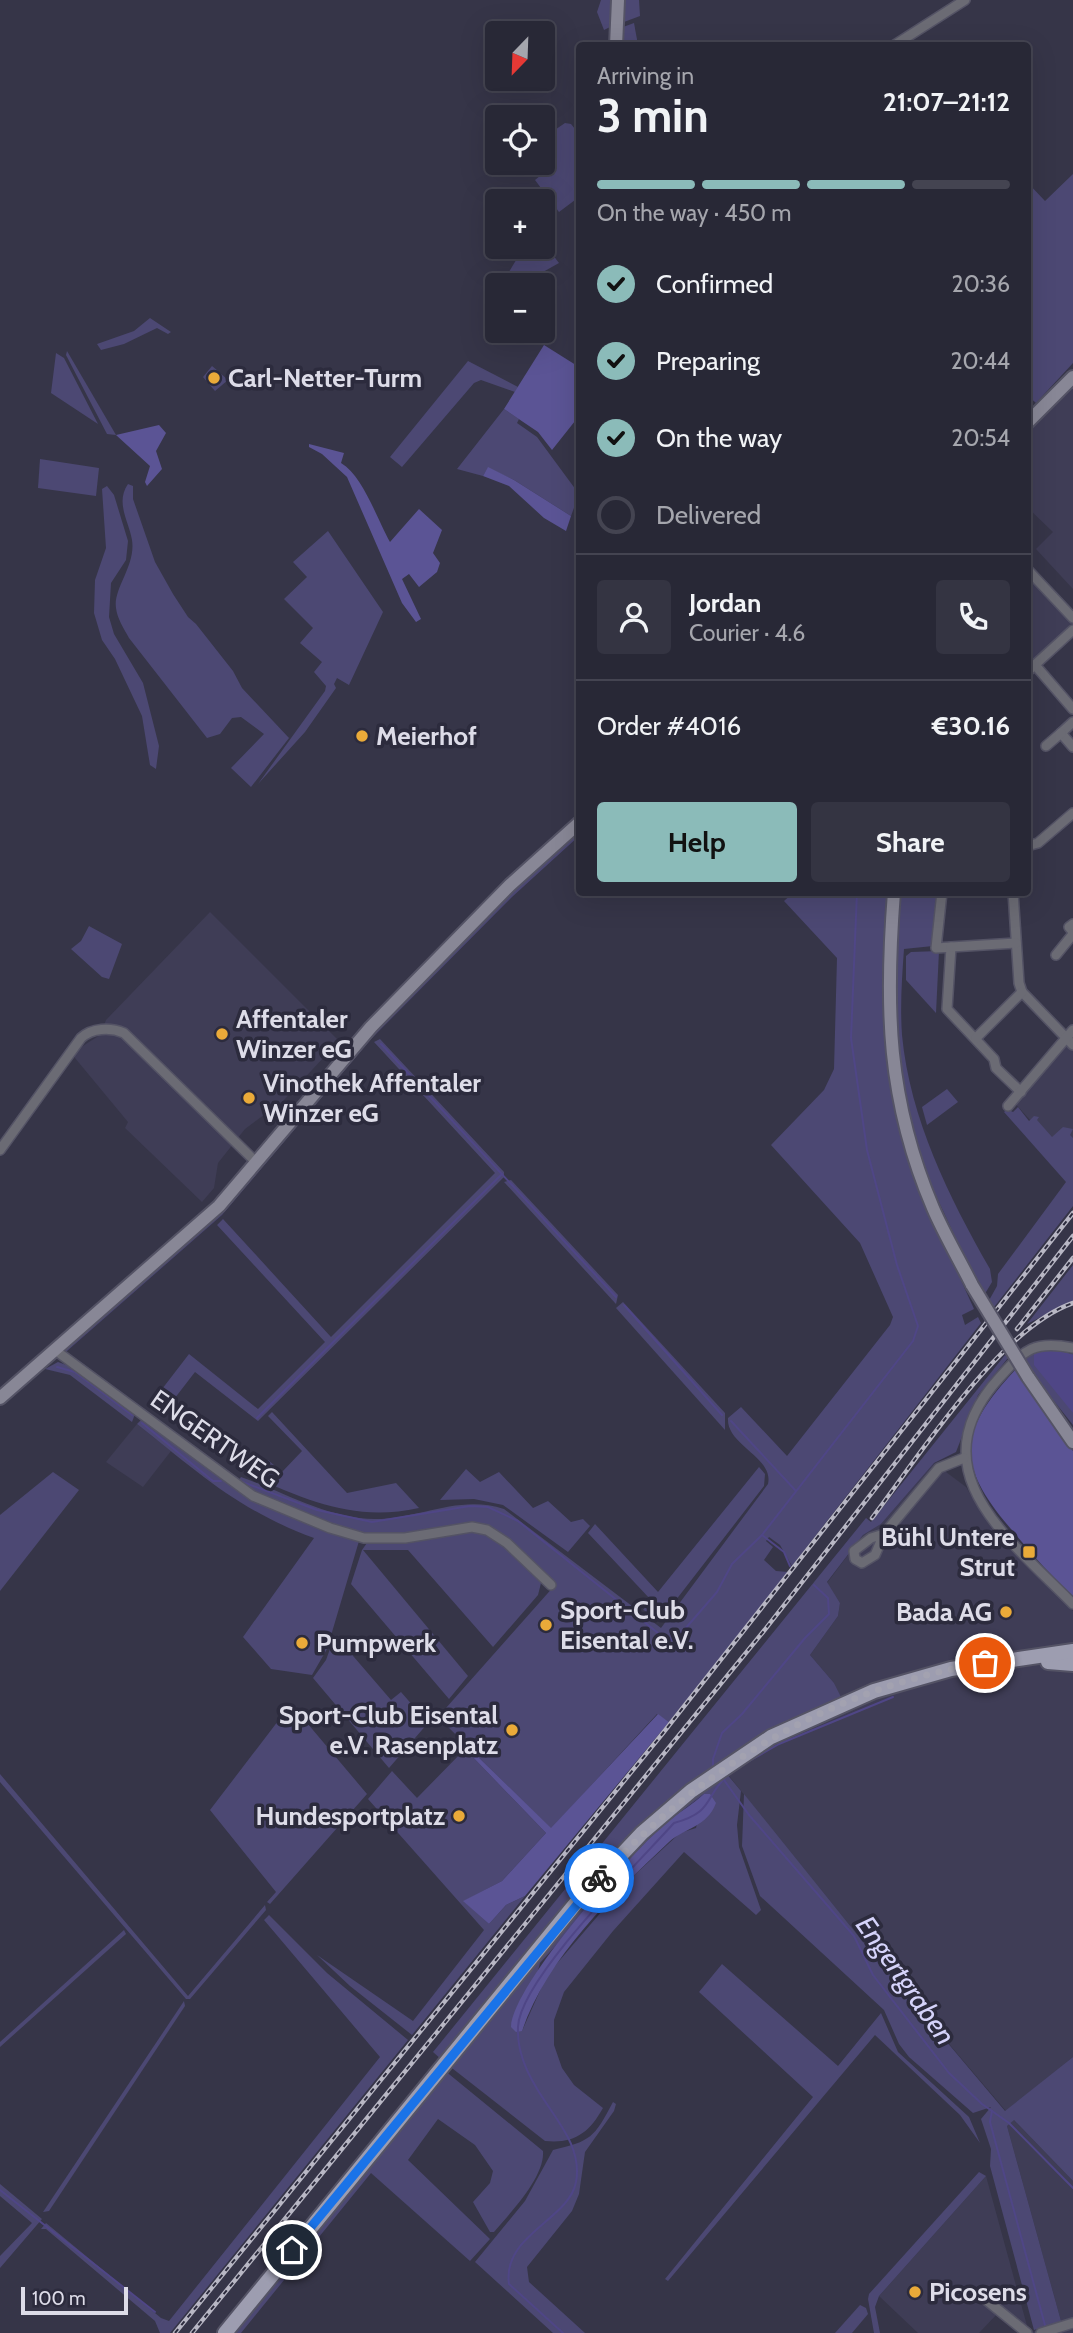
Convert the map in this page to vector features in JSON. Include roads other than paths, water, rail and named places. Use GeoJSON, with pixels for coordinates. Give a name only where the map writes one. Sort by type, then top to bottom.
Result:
{"type":"FeatureCollection","features":[{"type":"Feature","properties":{"kind":"main road"},"geometry":{"type":"LineString","coordinates":[[616,42],[618,1]]}},
{"type":"Feature","properties":{"kind":"main road"},"geometry":{"type":"LineString","coordinates":[[1031,419],[1073,377]]}},
{"type":"Feature","properties":{"kind":"main road"},"geometry":{"type":"LineString","coordinates":[[0,1398],[219,1206],[379,1017],[500,895],[576,826]]}},
{"type":"Feature","properties":{"kind":"main road"},"geometry":{"type":"LineString","coordinates":[[894,896],[887,998],[898,1101],[933,1209],[972,1285],[1028,1377],[1073,1442]]}},
{"type":"Feature","properties":{"kind":"main road"},"geometry":{"type":"LineString","coordinates":[[225,2333],[576,1903],[642,1833],[706,1780],[799,1722],[874,1691],[951,1669],[1073,1651]]}},
{"type":"Feature","properties":{"kind":"main road"},"geometry":{"type":"LineString","coordinates":[[1012,1660],[1073,1664]]}},
{"type":"Feature","properties":{"kind":"street"},"geometry":{"type":"LineString","coordinates":[[910,42],[944,11],[965,0]]}},
{"type":"Feature","properties":{"kind":"street"},"geometry":{"type":"LineString","coordinates":[[1031,573],[1073,618]]}},
{"type":"Feature","properties":{"kind":"street"},"geometry":{"type":"LineString","coordinates":[[1073,630],[1031,668],[1073,709]]}},
{"type":"Feature","properties":{"kind":"street"},"geometry":{"type":"LineString","coordinates":[[1046,746],[1073,722]]}},
{"type":"Feature","properties":{"kind":"street"},"geometry":{"type":"LineString","coordinates":[[1061,733],[1073,747]]}},
{"type":"Feature","properties":{"kind":"street"},"geometry":{"type":"LineString","coordinates":[[1031,845],[1038,844],[1073,813]]}},
{"type":"Feature","properties":{"kind":"street"},"geometry":{"type":"LineString","coordinates":[[942,896],[936,948],[1016,943]]}},
{"type":"Feature","properties":{"kind":"street"},"geometry":{"type":"LineString","coordinates":[[1008,1106],[1071,1037],[1052,1026],[1022,992],[1013,896]]}},
{"type":"Feature","properties":{"kind":"street"},"geometry":{"type":"LineString","coordinates":[[1056,955],[1073,933],[1069,927],[1073,924]]}},
{"type":"Feature","properties":{"kind":"street"},"geometry":{"type":"LineString","coordinates":[[951,947],[947,1009],[994,1059],[996,1068],[1021,1092]]}},
{"type":"Feature","properties":{"kind":"street"},"geometry":{"type":"LineString","coordinates":[[975,1038],[1022,992]]}},
{"type":"Feature","properties":{"kind":"street"},"geometry":{"type":"LineString","coordinates":[[0,1150],[80,1038],[88,1032],[116,1029],[124,1033],[257,1163]]}},
{"type":"Feature","properties":{"kind":"street"},"geometry":{"type":"LineString","coordinates":[[1073,1348],[1050,1343],[1038,1344],[1006,1370],[978,1404],[971,1422],[964,1458],[969,1480],[989,1513],[1073,1604]]}},
{"type":"Feature","properties":{"kind":"street","name":"ENGERTWEG"},"geometry":{"type":"LineString","coordinates":[[55,1350],[253,1496],[330,1528],[364,1538],[405,1538],[472,1527],[488,1530],[507,1543],[551,1585]]}},
{"type":"Feature","properties":{"kind":"street"},"geometry":{"type":"LineString","coordinates":[[884,1534],[939,1468],[964,1458]]}},
{"type":"Feature","properties":{"kind":"street"},"geometry":{"type":"LineString","coordinates":[[985,2299],[1027,2333]]}},
{"type":"Feature","properties":{"kind":"street"},"geometry":{"type":"LineString","coordinates":[[1043,2333],[1073,2323]]}},
{"type":"Feature","properties":{"kind":"waterway"},"geometry":{"type":"LineString","coordinates":[[790,1566],[784,1552],[762,1535],[913,1341],[918,1326],[897,1265],[867,1150],[851,1038],[857,896]]}},
{"type":"Feature","properties":{"kind":"waterway"},"geometry":{"type":"LineString","coordinates":[[381,1044],[616,1297]]}},
{"type":"Feature","properties":{"kind":"waterway"},"geometry":{"type":"LineString","coordinates":[[257,1418],[502,1174]]}},
{"type":"Feature","properties":{"kind":"waterway"},"geometry":{"type":"LineString","coordinates":[[624,1305],[722,1415]]}},
{"type":"Feature","properties":{"kind":"waterway"},"geometry":{"type":"LineString","coordinates":[[57,1367],[75,1372],[132,1415]]}},
{"type":"Feature","properties":{"kind":"waterway"},"geometry":{"type":"LineString","coordinates":[[731,1421],[796,1491]]}},
{"type":"Feature","properties":{"kind":"waterway"},"geometry":{"type":"LineString","coordinates":[[142,1423],[213,1481],[221,1481]]}},
{"type":"Feature","properties":{"kind":"waterway"},"geometry":{"type":"LineString","coordinates":[[240,1481],[317,1510],[372,1522],[470,1506],[488,1507],[518,1521],[658,1633]]}},
{"type":"Feature","properties":{"kind":"waterway"},"geometry":{"type":"LineString","coordinates":[[665,1638],[673,1640],[678,1637],[717,1592],[732,1564],[762,1535]]}},
{"type":"Feature","properties":{"kind":"waterway"},"geometry":{"type":"LineString","coordinates":[[713,1769],[713,1759],[722,1733],[742,1714],[805,1638],[829,1614],[828,1598],[814,1585]]}},
{"type":"Feature","properties":{"kind":"waterway"},"geometry":{"type":"LineString","coordinates":[[744,1764],[779,1744],[893,1697]]}},
{"type":"Feature","properties":{"kind":"waterway"},"geometry":{"type":"LineString","coordinates":[[563,2333],[509,2284],[510,2267],[516,2253],[525,2240],[562,2207],[571,2195],[577,2169],[571,2144],[532,2080],[522,2058],[518,2027],[524,2006],[538,1980],[609,1892],[674,1823],[703,1808],[731,1773]]}},
{"type":"Feature","properties":{"kind":"waterway","name":"Engertgraben"},"geometry":{"type":"LineString","coordinates":[[724,1780],[749,1815],[854,1936],[873,1975],[949,2073],[982,2104],[1009,2123],[1073,2188]]}},
{"type":"Feature","properties":{"kind":"waterway"},"geometry":{"type":"LineString","coordinates":[[992,2111],[990,2122],[1046,2329]]}},
{"type":"Feature","properties":{"kind":"waterway"},"geometry":{"type":"LineString","coordinates":[[0,2190],[155,2312]]}},
{"type":"Feature","properties":{"kind":"railway"},"geometry":{"type":"LineString","coordinates":[[175,2333],[663,1733],[1073,1213]]}},
{"type":"Feature","properties":{"kind":"railway"},"geometry":{"type":"LineString","coordinates":[[192,2333],[763,1632],[1073,1236]]}},
{"type":"Feature","properties":{"kind":"railway"},"geometry":{"type":"LineString","coordinates":[[1017,1329],[1073,1258]]}},
{"type":"Feature","properties":{"kind":"railway"},"geometry":{"type":"LineString","coordinates":[[872,1518],[937,1429],[990,1365],[1045,1317],[1073,1303]]}},
{"type":"Feature","properties":{"kind":"place","name":"Carl-Netter-Turm"},"geometry":{"type":"Point","coordinates":[214,378]}},
{"type":"Feature","properties":{"kind":"place","name":"Meierhof"},"geometry":{"type":"Point","coordinates":[362,736]}},
{"type":"Feature","properties":{"kind":"place","name":"Affentaler Winzer eG"},"geometry":{"type":"Point","coordinates":[222,1034]}},
{"type":"Feature","properties":{"kind":"place","name":"Vinothek Affentaler Winzer eG"},"geometry":{"type":"Point","coordinates":[249,1098]}},
{"type":"Feature","properties":{"kind":"place","name":"Bühl Untere Strut"},"geometry":{"type":"Point","coordinates":[1029,1552]}},
{"type":"Feature","properties":{"kind":"place","name":"Bada AG"},"geometry":{"type":"Point","coordinates":[1006,1612]}},
{"type":"Feature","properties":{"kind":"place","name":"Sport-Club Eisental e.V."},"geometry":{"type":"Point","coordinates":[546,1625]}},
{"type":"Feature","properties":{"kind":"place","name":"Pumpwerk"},"geometry":{"type":"Point","coordinates":[302,1643]}},
{"type":"Feature","properties":{"kind":"place","name":"Sport-Club Eisental e.V. Rasenplatz"},"geometry":{"type":"Point","coordinates":[512,1730]}},
{"type":"Feature","properties":{"kind":"place","name":"Hundesportplatz"},"geometry":{"type":"Point","coordinates":[459,1816]}},
{"type":"Feature","properties":{"kind":"place","name":"Picosens"},"geometry":{"type":"Point","coordinates":[915,2292]}}]}
